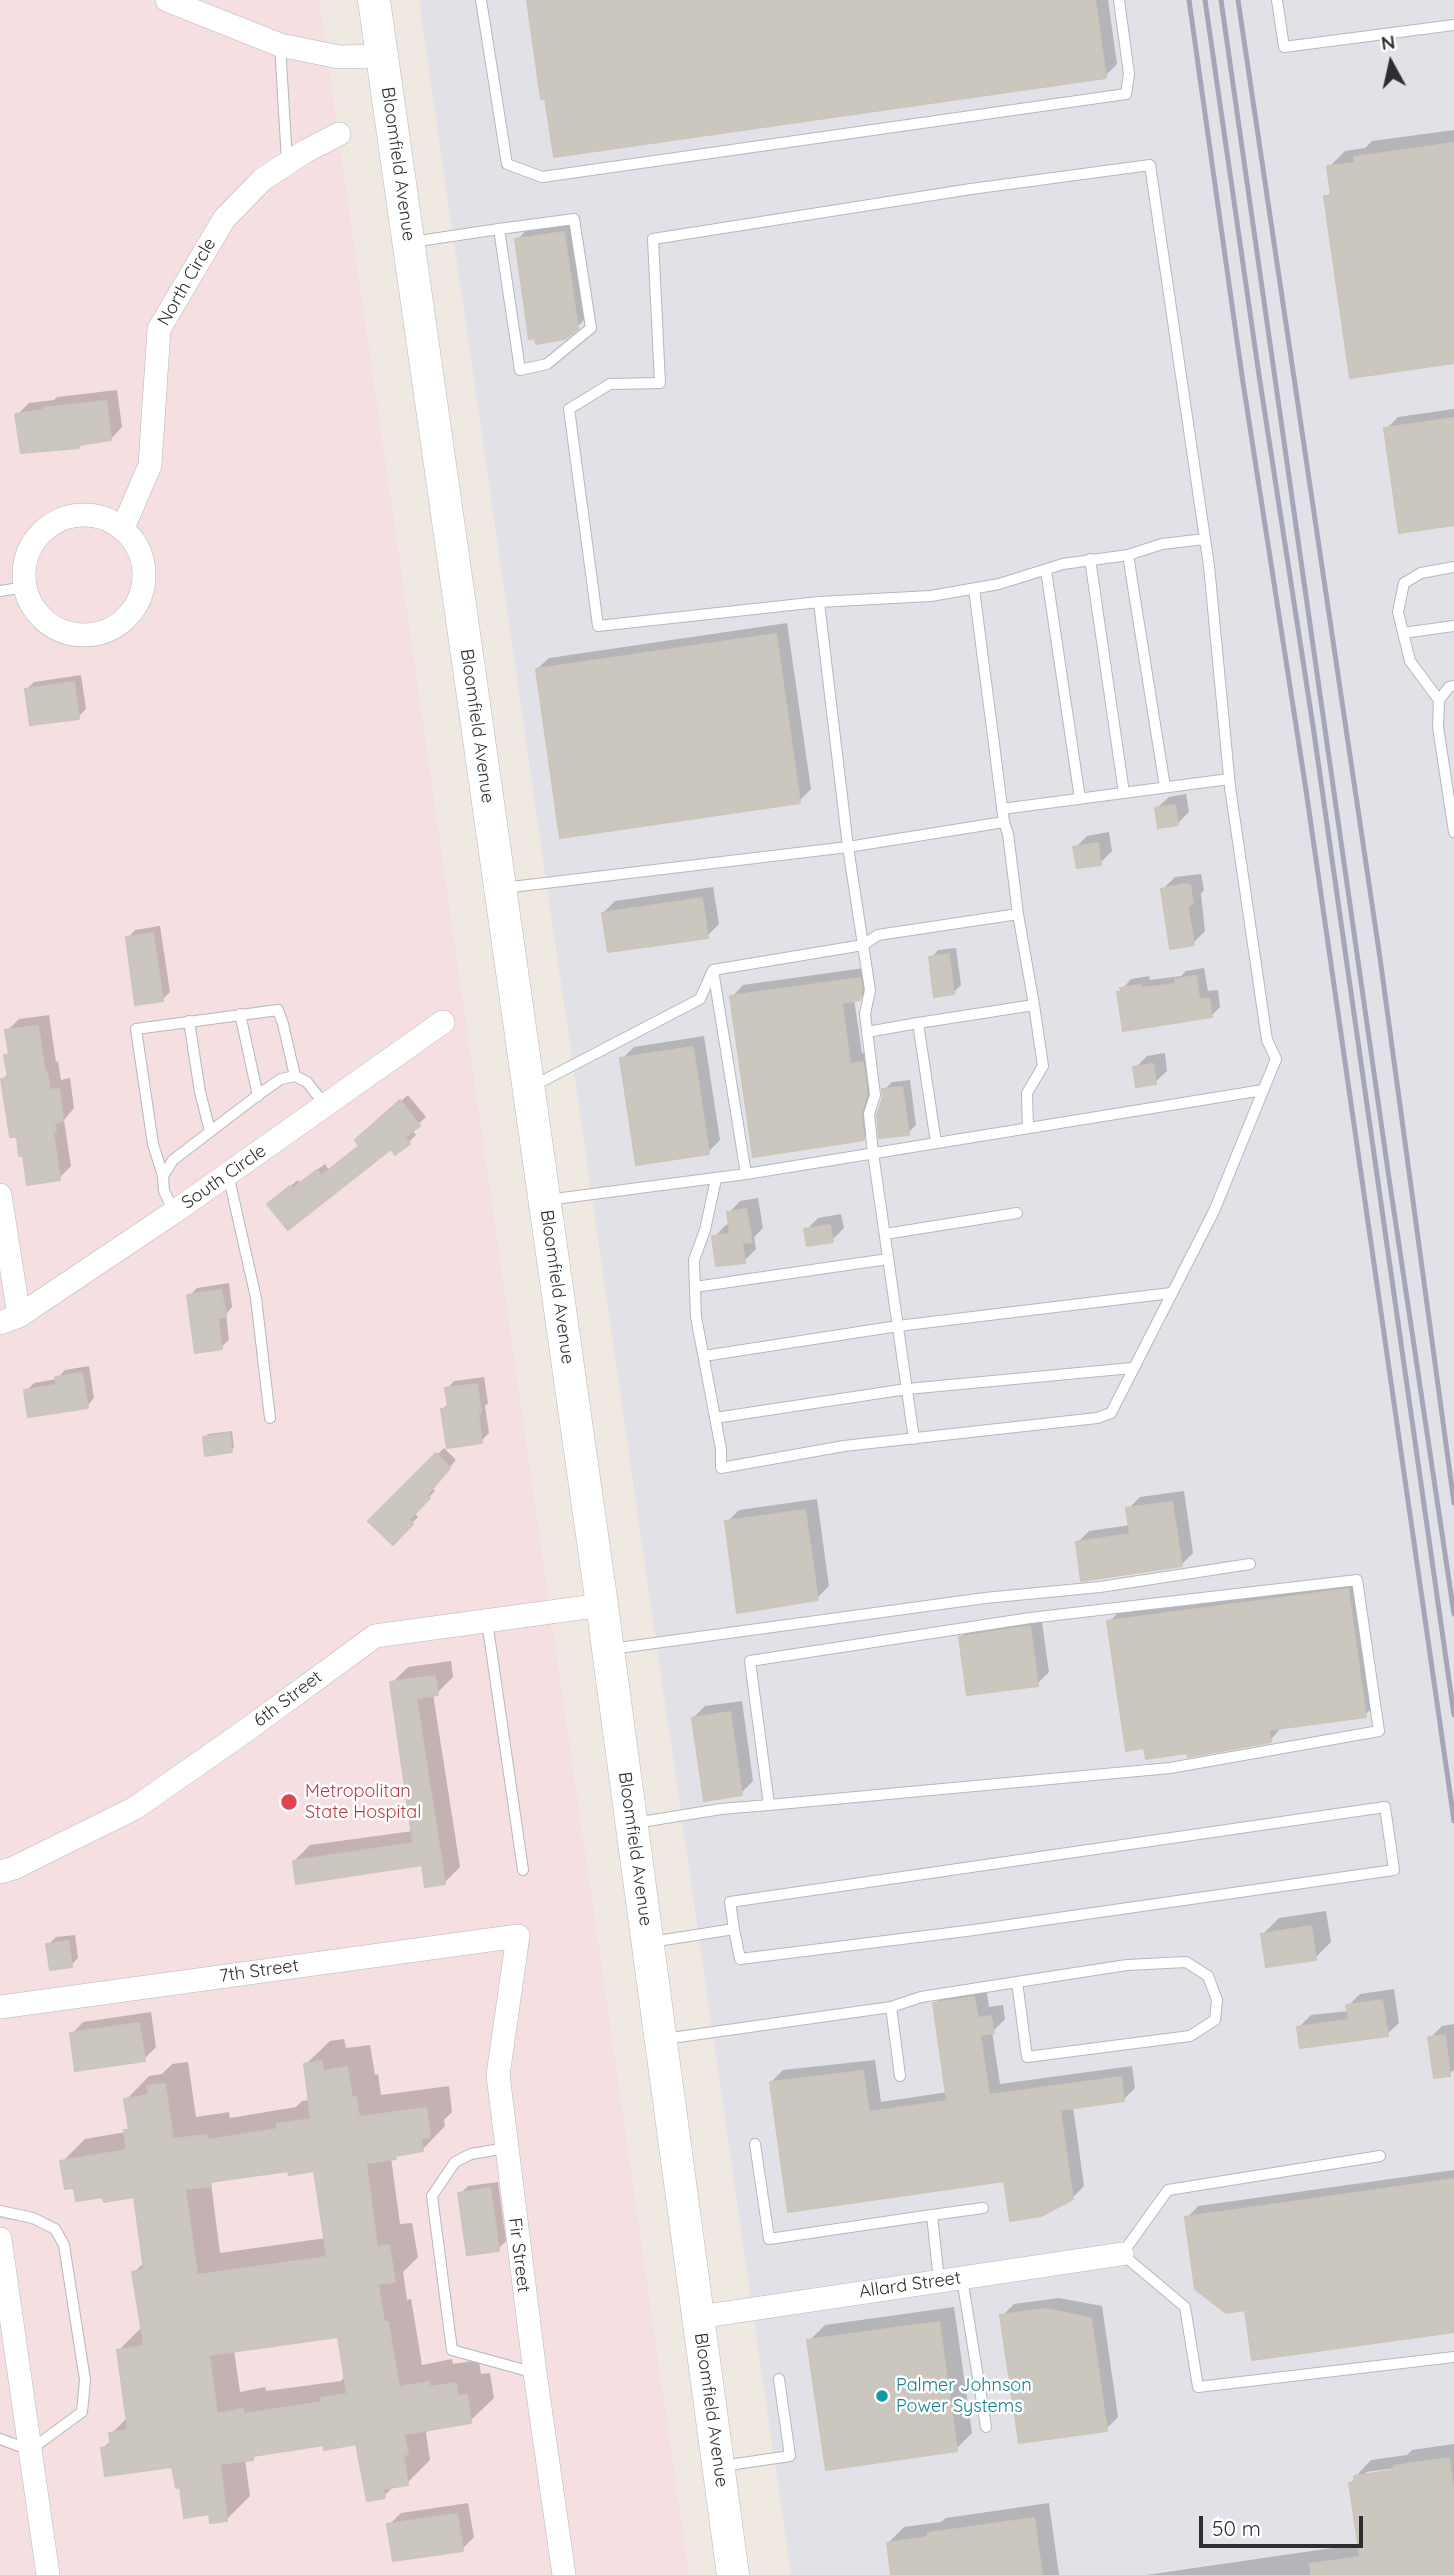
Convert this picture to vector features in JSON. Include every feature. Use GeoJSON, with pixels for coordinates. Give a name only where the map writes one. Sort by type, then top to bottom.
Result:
{"type":"FeatureCollection","features":[{"type":"Feature","properties":{"kind":"main road","name":"Bloomfield Avenue"},"geometry":{"type":"LineString","coordinates":[[374,0],[603,1605],[733,2575]]}},
{"type":"Feature","properties":{"kind":"street"},"geometry":{"type":"LineString","coordinates":[[167,0],[280,45],[339,57],[382,56]]}},
{"type":"Feature","properties":{"kind":"street","name":"North Circle"},"geometry":{"type":"LineString","coordinates":[[124,528],[150,465],[159,329],[224,219],[262,179],[339,134]]}},
{"type":"Feature","properties":{"kind":"street"},"geometry":{"type":"LineString","coordinates":[[89,514],[124,528],[137,544],[145,564],[144,585],[138,605],[124,621],[106,632],[85,636],[64,632],[46,622],[32,606],[25,587],[24,568],[29,550],[39,535],[53,523],[71,516],[89,514]]}},
{"type":"Feature","properties":{"kind":"street","name":"South Circle"},"geometry":{"type":"LineString","coordinates":[[10,1319],[174,1212],[443,1022]]}},
{"type":"Feature","properties":{"kind":"street"},"geometry":{"type":"LineString","coordinates":[[0,1195],[10,1319]]}},
{"type":"Feature","properties":{"kind":"street","name":"6th Street"},"geometry":{"type":"LineString","coordinates":[[0,1872],[14,1868],[135,1808],[375,1636],[603,1605]]}},
{"type":"Feature","properties":{"kind":"street","name":"7th Street"},"geometry":{"type":"LineString","coordinates":[[0,2007],[518,1936]]}},
{"type":"Feature","properties":{"kind":"street","name":"Fir Street"},"geometry":{"type":"LineString","coordinates":[[518,1936],[498,2075],[534,2373],[564,2575]]}},
{"type":"Feature","properties":{"kind":"street"},"geometry":{"type":"LineString","coordinates":[[0,2239],[48,2575]]}},
{"type":"Feature","properties":{"kind":"street","name":"Allard Street"},"geometry":{"type":"LineString","coordinates":[[699,2317],[1122,2254]]}},
{"type":"Feature","properties":{"kind":"lane"},"geometry":{"type":"LineString","coordinates":[[481,0],[507,164],[542,177],[1126,94],[1129,74],[1119,0]]}},
{"type":"Feature","properties":{"kind":"lane"},"geometry":{"type":"LineString","coordinates":[[1277,0],[1284,47],[1454,25]]}},
{"type":"Feature","properties":{"kind":"lane"},"geometry":{"type":"LineString","coordinates":[[280,45],[287,163]]}},
{"type":"Feature","properties":{"kind":"lane"},"geometry":{"type":"LineString","coordinates":[[716,1179],[705,1230],[694,1260],[696,1317],[715,1418],[721,1468],[844,1446],[1097,1418],[1111,1413],[1214,1211],[1276,1059],[1267,1040],[1229,779],[1205,539],[1150,165],[971,189],[653,239],[660,383],[610,384],[569,409],[598,626],[819,602],[931,596],[974,589],[1063,564],[1128,555],[1162,544],[1205,539]]}},
{"type":"Feature","properties":{"kind":"lane"},"geometry":{"type":"LineString","coordinates":[[409,242],[499,229],[574,219],[591,328],[547,365],[520,370],[499,229]]}},
{"type":"Feature","properties":{"kind":"lane"},"geometry":{"type":"LineString","coordinates":[[1128,555],[1165,787]]}},
{"type":"Feature","properties":{"kind":"lane"},"geometry":{"type":"LineString","coordinates":[[1090,559],[1124,793]]}},
{"type":"Feature","properties":{"kind":"lane"},"geometry":{"type":"LineString","coordinates":[[1439,700],[1410,661],[1398,612],[1404,583],[1421,573],[1454,567]]}},
{"type":"Feature","properties":{"kind":"lane"},"geometry":{"type":"LineString","coordinates":[[1046,570],[1080,799]]}},
{"type":"Feature","properties":{"kind":"lane"},"geometry":{"type":"LineString","coordinates":[[0,591],[25,587]]}},
{"type":"Feature","properties":{"kind":"lane"},"geometry":{"type":"LineString","coordinates":[[974,589],[1002,809],[1043,1066],[1027,1093],[1028,1128]]}},
{"type":"Feature","properties":{"kind":"lane"},"geometry":{"type":"LineString","coordinates":[[819,602],[848,847],[870,990],[865,1006],[875,1096],[869,1114],[873,1153],[914,1439]]}},
{"type":"Feature","properties":{"kind":"lane"},"geometry":{"type":"LineString","coordinates":[[1404,633],[1454,626]]}},
{"type":"Feature","properties":{"kind":"lane"},"geometry":{"type":"LineString","coordinates":[[1454,686],[1449,687],[1439,700],[1438,727],[1454,832]]}},
{"type":"Feature","properties":{"kind":"lane"},"geometry":{"type":"LineString","coordinates":[[1002,809],[1229,779]]}},
{"type":"Feature","properties":{"kind":"lane"},"geometry":{"type":"LineString","coordinates":[[500,888],[848,847],[1004,822]]}},
{"type":"Feature","properties":{"kind":"lane"},"geometry":{"type":"LineString","coordinates":[[713,970],[863,945],[878,935],[1018,914]]}},
{"type":"Feature","properties":{"kind":"lane"},"geometry":{"type":"LineString","coordinates":[[528,1088],[700,999],[713,970]]}},
{"type":"Feature","properties":{"kind":"lane"},"geometry":{"type":"LineString","coordinates":[[713,970],[746,1174]]}},
{"type":"Feature","properties":{"kind":"lane"},"geometry":{"type":"LineString","coordinates":[[867,1032],[1034,1005]]}},
{"type":"Feature","properties":{"kind":"lane"},"geometry":{"type":"LineString","coordinates":[[174,1212],[164,1191],[163,1176],[153,1144],[135,1029],[278,1010],[284,1024],[295,1076]]}},
{"type":"Feature","properties":{"kind":"lane"},"geometry":{"type":"LineString","coordinates":[[240,1014],[258,1096]]}},
{"type":"Feature","properties":{"kind":"lane"},"geometry":{"type":"LineString","coordinates":[[189,1021],[200,1092],[210,1132]]}},
{"type":"Feature","properties":{"kind":"lane"},"geometry":{"type":"LineString","coordinates":[[918,1023],[936,1143]]}},
{"type":"Feature","properties":{"kind":"lane"},"geometry":{"type":"LineString","coordinates":[[163,1176],[173,1160],[281,1079],[295,1076],[307,1082],[325,1105]]}},
{"type":"Feature","properties":{"kind":"lane"},"geometry":{"type":"LineString","coordinates":[[545,1200],[716,1179],[1264,1090]]}},
{"type":"Feature","properties":{"kind":"lane"},"geometry":{"type":"LineString","coordinates":[[228,1174],[256,1298],[270,1418]]}},
{"type":"Feature","properties":{"kind":"lane"},"geometry":{"type":"LineString","coordinates":[[885,1234],[1017,1213]]}},
{"type":"Feature","properties":{"kind":"lane"},"geometry":{"type":"LineString","coordinates":[[695,1287],[888,1259]]}},
{"type":"Feature","properties":{"kind":"lane"},"geometry":{"type":"LineString","coordinates":[[704,1356],[898,1326],[1171,1293]]}},
{"type":"Feature","properties":{"kind":"lane"},"geometry":{"type":"LineString","coordinates":[[715,1418],[907,1389],[1132,1368]]}},
{"type":"Feature","properties":{"kind":"lane"},"geometry":{"type":"LineString","coordinates":[[608,1650],[985,1598],[1100,1587],[1250,1564]]}},
{"type":"Feature","properties":{"kind":"lane"},"geometry":{"type":"LineString","coordinates":[[632,1823],[721,1809],[769,1805],[1170,1768],[1379,1731],[1357,1580],[1030,1618],[750,1661],[769,1805]]}},
{"type":"Feature","properties":{"kind":"lane"},"geometry":{"type":"LineString","coordinates":[[487,1621],[523,1870]]}},
{"type":"Feature","properties":{"kind":"lane"},"geometry":{"type":"LineString","coordinates":[[1385,1807],[1394,1870],[740,1959],[734,1929],[730,1902],[1385,1807]]}},
{"type":"Feature","properties":{"kind":"lane"},"geometry":{"type":"LineString","coordinates":[[648,1942],[734,1929]]}},
{"type":"Feature","properties":{"kind":"lane"},"geometry":{"type":"LineString","coordinates":[[661,2039],[891,2007],[920,1997],[1017,1982],[1127,1965],[1186,1962],[1208,1976],[1217,2000],[1215,2020],[1191,2036],[1027,2057],[1017,1982]]}},
{"type":"Feature","properties":{"kind":"lane"},"geometry":{"type":"LineString","coordinates":[[891,2007],[900,2076]]}},
{"type":"Feature","properties":{"kind":"lane"},"geometry":{"type":"LineString","coordinates":[[755,2144],[769,2239],[983,2208]]}},
{"type":"Feature","properties":{"kind":"lane"},"geometry":{"type":"LineString","coordinates":[[506,2148],[471,2154],[455,2162],[432,2196],[452,2350],[534,2373]]}},
{"type":"Feature","properties":{"kind":"lane"},"geometry":{"type":"LineString","coordinates":[[1380,2156],[1168,2190],[1122,2254],[1185,2307],[1198,2387],[1454,2357]]}},
{"type":"Feature","properties":{"kind":"lane"},"geometry":{"type":"LineString","coordinates":[[0,2211],[33,2218],[55,2229],[64,2245],[85,2380],[82,2412],[30,2450],[0,2439]]}},
{"type":"Feature","properties":{"kind":"lane"},"geometry":{"type":"LineString","coordinates":[[932,2215],[939,2281]]}},
{"type":"Feature","properties":{"kind":"lane"},"geometry":{"type":"LineString","coordinates":[[962,2277],[986,2427]]}},
{"type":"Feature","properties":{"kind":"lane"},"geometry":{"type":"LineString","coordinates":[[719,2466],[790,2456],[779,2379]]}},
{"type":"Feature","properties":{"kind":"shaded area","name":"Metropolitan State Hospital"},"geometry":{"type":"Polygon","coordinates":[[[0,0],[319,0],[689,2575],[0,2575],[0,0]]]}},
{"type":"Feature","properties":{"kind":"shaded area"},"geometry":{"type":"Polygon","coordinates":[[[419,0],[1454,0],[1454,2575],[791,2575],[419,0]]]}},
{"type":"Feature","properties":{"kind":"building"},"geometry":{"type":"Polygon","coordinates":[[[527,0],[1095,0],[1106,78],[554,157],[545,98],[541,99],[527,0]]]}},
{"type":"Feature","properties":{"kind":"building"},"geometry":{"type":"Polygon","coordinates":[[[1454,143],[1454,363],[1350,378],[1324,196],[1331,196],[1327,166],[1355,163],[1354,157],[1454,143]]]}},
{"type":"Feature","properties":{"kind":"building"},"geometry":{"type":"Polygon","coordinates":[[[564,232],[578,329],[565,339],[536,344],[535,338],[529,339],[515,239],[564,232]]]}},
{"type":"Feature","properties":{"kind":"building"},"geometry":{"type":"Polygon","coordinates":[[[106,401],[111,440],[79,445],[79,448],[21,453],[15,414],[106,401]]]}},
{"type":"Feature","properties":{"kind":"building"},"geometry":{"type":"Polygon","coordinates":[[[1454,418],[1454,525],[1399,533],[1384,428],[1454,418]]]}},
{"type":"Feature","properties":{"kind":"building"},"geometry":{"type":"Polygon","coordinates":[[[776,634],[800,803],[560,838],[536,669],[776,634]]]}},
{"type":"Feature","properties":{"kind":"building"},"geometry":{"type":"Polygon","coordinates":[[[74,682],[79,719],[30,725],[25,689],[74,682]]]}},
{"type":"Feature","properties":{"kind":"building"},"geometry":{"type":"Polygon","coordinates":[[[1175,805],[1178,825],[1158,828],[1155,808],[1175,805]]]}},
{"type":"Feature","properties":{"kind":"building"},"geometry":{"type":"Polygon","coordinates":[[[1098,843],[1101,865],[1077,868],[1073,847],[1098,843]]]}},
{"type":"Feature","properties":{"kind":"building"},"geometry":{"type":"Polygon","coordinates":[[[1190,885],[1193,904],[1189,904],[1188,909],[1194,945],[1170,949],[1161,889],[1190,885]]]}},
{"type":"Feature","properties":{"kind":"building"},"geometry":{"type":"Polygon","coordinates":[[[702,898],[708,938],[608,952],[602,913],[702,898]]]}},
{"type":"Feature","properties":{"kind":"building"},"geometry":{"type":"Polygon","coordinates":[[[153,933],[163,1001],[135,1005],[126,937],[153,933]]]}},
{"type":"Feature","properties":{"kind":"building"},"geometry":{"type":"Polygon","coordinates":[[[949,954],[954,994],[934,997],[929,957],[949,954]]]}},
{"type":"Feature","properties":{"kind":"building"},"geometry":{"type":"Polygon","coordinates":[[[1196,976],[1199,999],[1209,999],[1212,1017],[1123,1031],[1117,992],[1121,991],[1120,988],[1176,984],[1175,979],[1196,976]]]}},
{"type":"Feature","properties":{"kind":"building"},"geometry":{"type":"Polygon","coordinates":[[[860,978],[860,1000],[842,1003],[850,1064],[863,1062],[867,1094],[861,1114],[864,1140],[753,1157],[730,996],[860,978]]]}},
{"type":"Feature","properties":{"kind":"building"},"geometry":{"type":"Polygon","coordinates":[[[38,1026],[50,1090],[59,1089],[63,1121],[54,1123],[56,1131],[53,1131],[60,1180],[27,1185],[17,1137],[10,1137],[1,1079],[8,1078],[4,1055],[9,1054],[5,1030],[38,1026]]]}},
{"type":"Feature","properties":{"kind":"building"},"geometry":{"type":"Polygon","coordinates":[[[693,1047],[709,1154],[636,1165],[620,1058],[693,1047]]]}},
{"type":"Feature","properties":{"kind":"building"},"geometry":{"type":"Polygon","coordinates":[[[1153,1064],[1156,1084],[1136,1087],[1133,1067],[1153,1064]]]}},
{"type":"Feature","properties":{"kind":"building"},"geometry":{"type":"Polygon","coordinates":[[[902,1087],[909,1135],[879,1138],[877,1115],[883,1097],[882,1089],[902,1087]]]}},
{"type":"Feature","properties":{"kind":"building"},"geometry":{"type":"Polygon","coordinates":[[[400,1100],[420,1126],[405,1137],[410,1144],[395,1155],[391,1149],[288,1230],[267,1204],[317,1170],[321,1176],[359,1146],[355,1140],[400,1100]]]}},
{"type":"Feature","properties":{"kind":"building"},"geometry":{"type":"Polygon","coordinates":[[[746,1209],[752,1242],[742,1243],[745,1263],[716,1266],[712,1236],[730,1234],[727,1212],[746,1209]]]}},
{"type":"Feature","properties":{"kind":"building"},"geometry":{"type":"Polygon","coordinates":[[[830,1225],[833,1242],[807,1246],[804,1229],[830,1225]]]}},
{"type":"Feature","properties":{"kind":"building"},"geometry":{"type":"Polygon","coordinates":[[[221,1290],[226,1314],[226,1317],[218,1318],[222,1349],[195,1353],[187,1295],[221,1290]]]}},
{"type":"Feature","properties":{"kind":"building"},"geometry":{"type":"Polygon","coordinates":[[[82,1373],[88,1408],[28,1417],[24,1390],[57,1385],[55,1377],[82,1373]]]}},
{"type":"Feature","properties":{"kind":"building"},"geometry":{"type":"Polygon","coordinates":[[[477,1384],[482,1443],[447,1448],[441,1409],[448,1408],[445,1388],[477,1384]]]}},
{"type":"Feature","properties":{"kind":"building"},"geometry":{"type":"Polygon","coordinates":[[[229,1433],[232,1452],[205,1456],[203,1437],[229,1433]]]}},
{"type":"Feature","properties":{"kind":"building"},"geometry":{"type":"Polygon","coordinates":[[[436,1453],[450,1468],[427,1495],[430,1498],[409,1520],[413,1524],[393,1545],[368,1521],[436,1453]]]}},
{"type":"Feature","properties":{"kind":"building"},"geometry":{"type":"Polygon","coordinates":[[[1172,1502],[1182,1566],[1081,1581],[1076,1542],[1130,1534],[1126,1508],[1172,1502]]]}},
{"type":"Feature","properties":{"kind":"building"},"geometry":{"type":"Polygon","coordinates":[[[805,1510],[818,1600],[737,1613],[725,1521],[805,1510]]]}},
{"type":"Feature","properties":{"kind":"building"},"geometry":{"type":"Polygon","coordinates":[[[1348,1589],[1366,1717],[1269,1730],[1271,1742],[1188,1757],[1187,1753],[1146,1759],[1144,1748],[1126,1751],[1107,1621],[1348,1589]]]}},
{"type":"Feature","properties":{"kind":"building"},"geometry":{"type":"Polygon","coordinates":[[[1030,1626],[1038,1686],[967,1695],[959,1637],[1030,1626]]]}},
{"type":"Feature","properties":{"kind":"building"},"geometry":{"type":"Polygon","coordinates":[[[435,1676],[438,1695],[416,1698],[445,1884],[425,1887],[422,1865],[296,1884],[293,1861],[413,1843],[390,1682],[435,1676]]]}},
{"type":"Feature","properties":{"kind":"building"},"geometry":{"type":"Polygon","coordinates":[[[730,1712],[742,1795],[704,1801],[692,1718],[730,1712]]]}},
{"type":"Feature","properties":{"kind":"building"},"geometry":{"type":"Polygon","coordinates":[[[1311,1926],[1316,1960],[1266,1967],[1261,1934],[1311,1926]]]}},
{"type":"Feature","properties":{"kind":"building"},"geometry":{"type":"Polygon","coordinates":[[[68,1941],[72,1967],[50,1970],[46,1944],[68,1941]]]}},
{"type":"Feature","properties":{"kind":"building"},"geometry":{"type":"Polygon","coordinates":[[[974,1997],[978,2018],[991,2016],[994,2033],[980,2035],[989,2095],[1121,2077],[1124,2101],[1060,2110],[1073,2199],[1041,2216],[1010,2221],[1004,2181],[788,2212],[770,2082],[863,2071],[869,2112],[947,2101],[933,2003],[974,1997]]]}},
{"type":"Feature","properties":{"kind":"building"},"geometry":{"type":"Polygon","coordinates":[[[1382,2000],[1388,2036],[1300,2048],[1297,2027],[1349,2020],[1346,2005],[1382,2000]]]}},
{"type":"Feature","properties":{"kind":"building"},"geometry":{"type":"Polygon","coordinates":[[[139,2023],[145,2061],[75,2071],[70,2033],[139,2023]]]}},
{"type":"Feature","properties":{"kind":"building"},"geometry":{"type":"Polygon","coordinates":[[[1445,2035],[1450,2076],[1434,2078],[1428,2037],[1445,2035]]]}},
{"type":"Feature","properties":{"kind":"building"},"geometry":{"type":"Polygon","coordinates":[[[322,2061],[323,2071],[347,2067],[352,2097],[356,2097],[359,2117],[426,2108],[430,2137],[421,2138],[423,2151],[395,2156],[396,2159],[366,2163],[377,2247],[389,2245],[395,2282],[378,2284],[384,2322],[388,2322],[399,2387],[429,2382],[430,2387],[456,2383],[458,2396],[467,2395],[471,2423],[404,2434],[408,2454],[403,2455],[408,2485],[383,2489],[385,2498],[367,2501],[356,2444],[324,2450],[324,2445],[220,2464],[227,2521],[210,2523],[209,2514],[184,2518],[180,2487],[176,2488],[172,2467],[105,2476],[101,2448],[111,2446],[109,2433],[128,2430],[117,2350],[144,2346],[132,2272],[144,2270],[134,2197],[104,2202],[103,2197],[76,2201],[74,2188],[65,2189],[60,2161],[127,2150],[124,2130],[129,2130],[124,2099],[149,2095],[147,2086],[165,2084],[173,2139],[206,2135],[207,2140],[277,2129],[277,2124],[311,2119],[304,2064],[322,2061]],[[288,2171],[210,2182],[211,2186],[185,2189],[197,2275],[327,2257],[314,2171],[289,2175],[288,2171]],[[338,2337],[209,2355],[217,2414],[243,2409],[243,2414],[322,2402],[321,2398],[347,2394],[338,2337]]]}},
{"type":"Feature","properties":{"kind":"building"},"geometry":{"type":"Polygon","coordinates":[[[1454,2179],[1454,2332],[1252,2360],[1245,2310],[1226,2313],[1195,2289],[1185,2217],[1454,2179]]]}},
{"type":"Feature","properties":{"kind":"building"},"geometry":{"type":"Polygon","coordinates":[[[490,2188],[499,2251],[467,2255],[458,2193],[490,2188]]]}},
{"type":"Feature","properties":{"kind":"building"},"geometry":{"type":"Polygon","coordinates":[[[1046,2309],[1091,2318],[1107,2431],[1019,2443],[1000,2315],[1046,2309]]]}},
{"type":"Feature","properties":{"kind":"building","name":"Palmer Johnson Power Systems"},"geometry":{"type":"Polygon","coordinates":[[[939,2322],[957,2451],[826,2470],[807,2340],[939,2322]]]}},
{"type":"Feature","properties":{"kind":"building"},"geometry":{"type":"Polygon","coordinates":[[[1449,2458],[1454,2496],[1454,2575],[1311,2575],[1310,2564],[1360,2557],[1349,2483],[1355,2482],[1354,2476],[1394,2470],[1394,2466],[1449,2458]]]}},
{"type":"Feature","properties":{"kind":"building"},"geometry":{"type":"Polygon","coordinates":[[[457,2514],[463,2551],[393,2561],[387,2524],[457,2514]]]}},
{"type":"Feature","properties":{"kind":"building"},"geometry":{"type":"Polygon","coordinates":[[[1034,2518],[1042,2575],[891,2575],[887,2543],[928,2537],[928,2533],[1034,2518]]]}},
{"type":"Feature","properties":{"kind":"railway"},"geometry":{"type":"LineString","coordinates":[[1189,0],[1454,1821]]}},
{"type":"Feature","properties":{"kind":"railway"},"geometry":{"type":"LineString","coordinates":[[1205,0],[1313,726],[1454,1715]]}},
{"type":"Feature","properties":{"kind":"railway"},"geometry":{"type":"LineString","coordinates":[[1221,0],[1454,1614]]}},
{"type":"Feature","properties":{"kind":"railway"},"geometry":{"type":"LineString","coordinates":[[1238,0],[1380,958],[1454,1503]]}},
{"type":"Feature","properties":{"kind":"place","name":"Metropolitan State Hospital"},"geometry":{"type":"Point","coordinates":[289,1802]}},
{"type":"Feature","properties":{"kind":"place","name":"Palmer Johnson Power Systems"},"geometry":{"type":"Point","coordinates":[882,2396]}}]}
